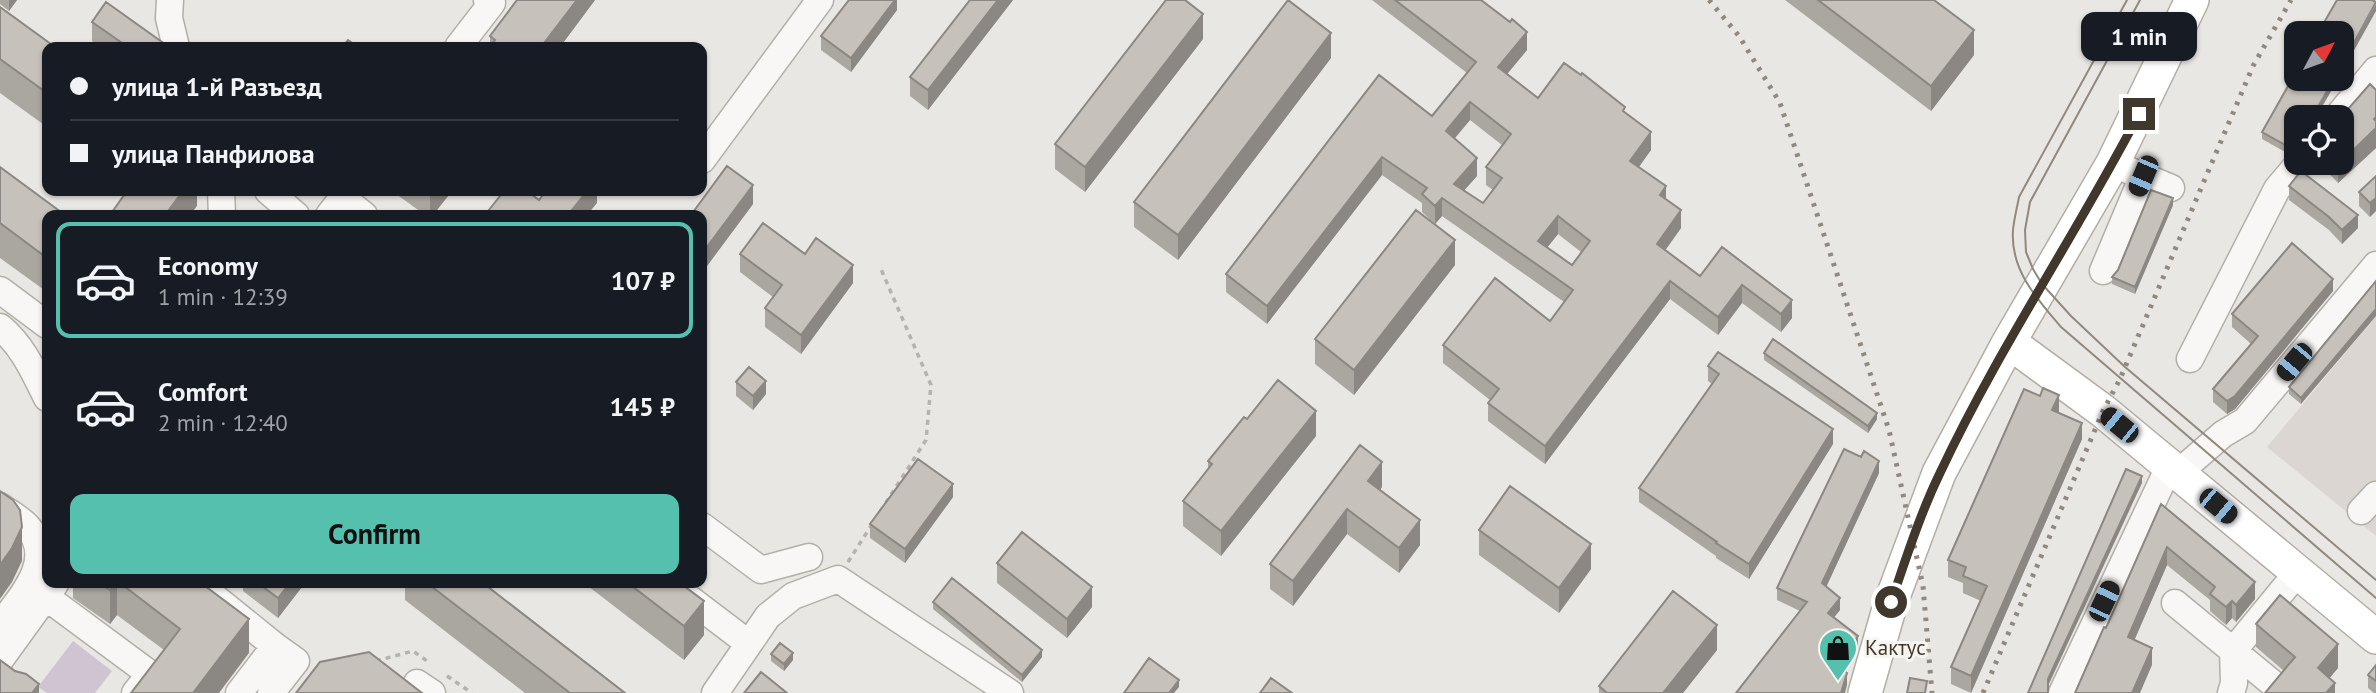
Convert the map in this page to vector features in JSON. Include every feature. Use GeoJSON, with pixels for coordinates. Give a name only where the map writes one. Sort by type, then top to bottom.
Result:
{"type":"FeatureCollection","features":[{"type":"Feature","properties":{"kind":"main road"},"geometry":{"type":"LineString","coordinates":[[1865,693],[1891,602],[1939,473],[2009,342],[2128,170],[2139,114],[2192,0]]}},
{"type":"Feature","properties":{"kind":"main road"},"geometry":{"type":"LineString","coordinates":[[2009,342],[2102,411],[2376,636]]}},
{"type":"Feature","properties":{"kind":"street"},"geometry":{"type":"LineString","coordinates":[[170,0],[169,18],[175,42]]}},
{"type":"Feature","properties":{"kind":"street"},"geometry":{"type":"LineString","coordinates":[[462,42],[492,3],[488,0]]}},
{"type":"Feature","properties":{"kind":"street"},"geometry":{"type":"LineString","coordinates":[[707,153],[820,0]]}},
{"type":"Feature","properties":{"kind":"street"},"geometry":{"type":"LineString","coordinates":[[2347,105],[2376,70]]}},
{"type":"Feature","properties":{"kind":"street"},"geometry":{"type":"LineString","coordinates":[[2103,271],[2128,170],[2171,188]]}},
{"type":"Feature","properties":{"kind":"street"},"geometry":{"type":"LineString","coordinates":[[2190,359],[2277,190],[2289,175]]}},
{"type":"Feature","properties":{"kind":"street"},"geometry":{"type":"LineString","coordinates":[[274,196],[290,210]]}},
{"type":"Feature","properties":{"kind":"street"},"geometry":{"type":"LineString","coordinates":[[340,201],[355,210]]}},
{"type":"Feature","properties":{"kind":"street"},"geometry":{"type":"LineString","coordinates":[[2062,693],[2174,469],[2245,421],[2376,265]]}},
{"type":"Feature","properties":{"kind":"street"},"geometry":{"type":"LineString","coordinates":[[0,290],[42,321]]}},
{"type":"Feature","properties":{"kind":"street"},"geometry":{"type":"LineString","coordinates":[[0,327],[13,338],[42,388]]}},
{"type":"Feature","properties":{"kind":"street"},"geometry":{"type":"LineString","coordinates":[[0,506],[26,525],[37,542],[38,564],[30,584],[0,625]]}},
{"type":"Feature","properties":{"kind":"street"},"geometry":{"type":"LineString","coordinates":[[707,530],[761,570],[809,557]]}},
{"type":"Feature","properties":{"kind":"street"},"geometry":{"type":"LineString","coordinates":[[2231,693],[2234,683],[2233,651],[2297,573]]}},
{"type":"Feature","properties":{"kind":"street"},"geometry":{"type":"LineString","coordinates":[[715,693],[768,616],[793,596],[838,579],[996,689]]}},
{"type":"Feature","properties":{"kind":"street"},"geometry":{"type":"LineString","coordinates":[[203,588],[296,661],[271,693]]}},
{"type":"Feature","properties":{"kind":"street"},"geometry":{"type":"LineString","coordinates":[[676,588],[748,643]]}},
{"type":"Feature","properties":{"kind":"street"},"geometry":{"type":"LineString","coordinates":[[3,672],[51,590],[150,674],[135,693]]}},
{"type":"Feature","properties":{"kind":"street"},"geometry":{"type":"LineString","coordinates":[[2175,603],[2271,682]]}},
{"type":"Feature","properties":{"kind":"street"},"geometry":{"type":"LineString","coordinates":[[239,693],[275,646]]}},
{"type":"Feature","properties":{"kind":"path"},"geometry":{"type":"LineString","coordinates":[[838,579],[926,440],[931,386],[881,269]]}},
{"type":"Feature","properties":{"kind":"path"},"geometry":{"type":"LineString","coordinates":[[374,661],[413,651],[431,678],[472,693]]}},
{"type":"Feature","properties":{"kind":"shaded area"},"geometry":{"type":"Polygon","coordinates":[[[2376,316],[2376,536],[2267,447],[2376,316]]]}},
{"type":"Feature","properties":{"kind":"shaded area"},"geometry":{"type":"Polygon","coordinates":[[[73,641],[112,671],[95,693],[47,693],[38,687],[73,641]]]}},
{"type":"Feature","properties":{"kind":"building"},"geometry":{"type":"Polygon","coordinates":[[[517,0],[577,0],[545,42],[494,42],[495,40],[490,36],[517,0]]]}},
{"type":"Feature","properties":{"kind":"building"},"geometry":{"type":"Polygon","coordinates":[[[849,0],[895,0],[851,58],[821,36],[849,0]]]}},
{"type":"Feature","properties":{"kind":"building"},"geometry":{"type":"Polygon","coordinates":[[[970,0],[998,0],[928,90],[910,77],[970,0]]]}},
{"type":"Feature","properties":{"kind":"building"},"geometry":{"type":"Polygon","coordinates":[[[1166,0],[1185,0],[1203,14],[1085,167],[1055,144],[1166,0]]]}},
{"type":"Feature","properties":{"kind":"building"},"geometry":{"type":"Polygon","coordinates":[[[1288,0],[1331,33],[1178,235],[1134,202],[1288,0]]]}},
{"type":"Feature","properties":{"kind":"building"},"geometry":{"type":"Polygon","coordinates":[[[1395,0],[1481,0],[1510,22],[1512,19],[1527,32],[1498,67],[1538,98],[1564,63],[1581,75],[1582,73],[1625,107],[1623,111],[1651,132],[1630,161],[1666,186],[1660,195],[1681,210],[1657,244],[1700,276],[1722,247],[1792,300],[1781,314],[1742,285],[1718,317],[1670,281],[1545,446],[1488,403],[1499,389],[1443,345],[1495,278],[1550,321],[1573,290],[1442,198],[1435,206],[1422,194],[1427,188],[1382,157],[1267,306],[1226,274],[1379,75],[1432,116],[1476,62],[1395,0]],[[1470,102],[1446,131],[1477,158],[1454,184],[1483,203],[1502,178],[1486,167],[1511,134],[1470,102]],[[1558,216],[1538,241],[1572,265],[1590,241],[1558,216]]]}},
{"type":"Feature","properties":{"kind":"building"},"geometry":{"type":"Polygon","coordinates":[[[1818,0],[1934,0],[1974,30],[1931,86],[1818,0]]]}},
{"type":"Feature","properties":{"kind":"building"},"geometry":{"type":"Polygon","coordinates":[[[2337,0],[2376,2],[2354,43],[2354,21],[2325,21],[2337,0]]]}},
{"type":"Feature","properties":{"kind":"building"},"geometry":{"type":"Polygon","coordinates":[[[106,2],[162,42],[121,42],[92,22],[106,2]]]}},
{"type":"Feature","properties":{"kind":"building"},"geometry":{"type":"Polygon","coordinates":[[[0,7],[48,42],[42,42],[42,89],[0,59],[0,7]]]}},
{"type":"Feature","properties":{"kind":"building"},"geometry":{"type":"Polygon","coordinates":[[[2370,84],[2376,90],[2376,128],[2354,149],[2354,105],[2352,105],[2370,84]]]}},
{"type":"Feature","properties":{"kind":"building"},"geometry":{"type":"Polygon","coordinates":[[[2285,91],[2327,91],[2319,105],[2284,105],[2284,144],[2262,132],[2285,91]]]}},
{"type":"Feature","properties":{"kind":"building"},"geometry":{"type":"Polygon","coordinates":[[[727,166],[753,185],[707,247],[707,210],[695,210],[727,166]]]}},
{"type":"Feature","properties":{"kind":"building"},"geometry":{"type":"Polygon","coordinates":[[[0,167],[58,210],[42,210],[42,254],[0,223],[0,167]]]}},
{"type":"Feature","properties":{"kind":"building"},"geometry":{"type":"Polygon","coordinates":[[[2298,175],[2306,175],[2358,215],[2342,230],[2289,186],[2298,175]]]}},
{"type":"Feature","properties":{"kind":"building"},"geometry":{"type":"Polygon","coordinates":[[[2376,176],[2376,198],[2370,203],[2359,192],[2376,176]]]}},
{"type":"Feature","properties":{"kind":"building"},"geometry":{"type":"Polygon","coordinates":[[[2151,190],[2173,198],[2135,287],[2112,277],[2118,270],[2151,190]]]}},
{"type":"Feature","properties":{"kind":"building"},"geometry":{"type":"Polygon","coordinates":[[[123,196],[179,196],[169,210],[114,210],[123,196]]]}},
{"type":"Feature","properties":{"kind":"building"},"geometry":{"type":"Polygon","coordinates":[[[500,196],[534,196],[539,200],[542,196],[583,196],[572,210],[489,210],[500,196]]]}},
{"type":"Feature","properties":{"kind":"building"},"geometry":{"type":"Polygon","coordinates":[[[1416,210],[1455,240],[1354,370],[1315,339],[1416,210]]]}},
{"type":"Feature","properties":{"kind":"building"},"geometry":{"type":"Polygon","coordinates":[[[763,223],[805,254],[816,238],[853,265],[801,335],[765,308],[782,285],[740,254],[763,223]]]}},
{"type":"Feature","properties":{"kind":"building"},"geometry":{"type":"Polygon","coordinates":[[[2292,243],[2333,279],[2235,396],[2227,401],[2213,389],[2258,336],[2232,314],[2292,243]]]}},
{"type":"Feature","properties":{"kind":"building"},"geometry":{"type":"Polygon","coordinates":[[[2376,281],[2376,309],[2301,398],[2289,387],[2376,281]]]}},
{"type":"Feature","properties":{"kind":"building"},"geometry":{"type":"Polygon","coordinates":[[[1773,339],[1877,413],[1868,426],[1764,353],[1773,339]]]}},
{"type":"Feature","properties":{"kind":"building"},"geometry":{"type":"Polygon","coordinates":[[[1718,352],[1833,429],[1749,564],[1639,488],[1719,374],[1708,366],[1718,352]]]}},
{"type":"Feature","properties":{"kind":"building"},"geometry":{"type":"Polygon","coordinates":[[[749,367],[766,381],[753,396],[736,382],[749,367]]]}},
{"type":"Feature","properties":{"kind":"building"},"geometry":{"type":"Polygon","coordinates":[[[1278,380],[1316,411],[1221,531],[1183,501],[1212,464],[1208,461],[1278,380]]]}},
{"type":"Feature","properties":{"kind":"building"},"geometry":{"type":"Polygon","coordinates":[[[2043,388],[2059,395],[2052,410],[2082,423],[1971,676],[1951,667],[1987,586],[1963,576],[1966,567],[1948,560],[2024,389],[2040,396],[2043,388]]]}},
{"type":"Feature","properties":{"kind":"building"},"geometry":{"type":"Polygon","coordinates":[[[1360,445],[1382,462],[1368,481],[1420,520],[1399,548],[1347,509],[1293,581],[1270,564],[1360,445]]]}},
{"type":"Feature","properties":{"kind":"building"},"geometry":{"type":"Polygon","coordinates":[[[1844,449],[1861,457],[1864,451],[1879,461],[1822,583],[1840,598],[1828,613],[1858,636],[1837,665],[1847,673],[1841,693],[1736,693],[1807,602],[1777,588],[1844,449]]]}},
{"type":"Feature","properties":{"kind":"building"},"geometry":{"type":"Polygon","coordinates":[[[918,459],[953,484],[905,549],[870,524],[918,459]]]}},
{"type":"Feature","properties":{"kind":"building"},"geometry":{"type":"Polygon","coordinates":[[[2126,469],[2142,476],[2048,679],[2048,693],[2028,693],[2126,469]]]}},
{"type":"Feature","properties":{"kind":"building"},"geometry":{"type":"Polygon","coordinates":[[[1510,486],[1591,544],[1559,588],[1479,530],[1510,486]]]}},
{"type":"Feature","properties":{"kind":"building"},"geometry":{"type":"Polygon","coordinates":[[[0,491],[13,500],[20,510],[22,527],[0,565],[0,491]]]}},
{"type":"Feature","properties":{"kind":"building"},"geometry":{"type":"Polygon","coordinates":[[[2161,504],[2255,582],[2236,605],[2232,601],[2226,607],[2210,594],[2215,587],[2167,547],[2128,637],[2152,648],[2132,693],[2075,693],[2104,627],[2106,628],[2161,504]]]}},
{"type":"Feature","properties":{"kind":"building"},"geometry":{"type":"Polygon","coordinates":[[[1022,532],[1092,587],[1067,619],[997,563],[1022,532]]]}},
{"type":"Feature","properties":{"kind":"building"},"geometry":{"type":"Polygon","coordinates":[[[952,578],[1042,650],[1022,675],[933,602],[952,578]]]}},
{"type":"Feature","properties":{"kind":"building"},"geometry":{"type":"Polygon","coordinates":[[[127,588],[208,588],[249,619],[193,693],[131,693],[180,629],[127,588]]]}},
{"type":"Feature","properties":{"kind":"building"},"geometry":{"type":"Polygon","coordinates":[[[265,588],[286,588],[278,598],[265,588]]]}},
{"type":"Feature","properties":{"kind":"building"},"geometry":{"type":"Polygon","coordinates":[[[434,588],[489,588],[625,693],[570,693],[434,588]]]}},
{"type":"Feature","properties":{"kind":"building"},"geometry":{"type":"Polygon","coordinates":[[[635,588],[687,588],[704,601],[684,626],[635,588]]]}},
{"type":"Feature","properties":{"kind":"building"},"geometry":{"type":"Polygon","coordinates":[[[1673,591],[1717,625],[1663,693],[1607,693],[1599,686],[1673,591]]]}},
{"type":"Feature","properties":{"kind":"building"},"geometry":{"type":"Polygon","coordinates":[[[2280,595],[2338,644],[2318,668],[2335,683],[2326,693],[2265,693],[2295,657],[2256,624],[2280,595]]]}},
{"type":"Feature","properties":{"kind":"building"},"geometry":{"type":"Polygon","coordinates":[[[780,643],[793,653],[784,664],[771,654],[780,643]]]}},
{"type":"Feature","properties":{"kind":"building"},"geometry":{"type":"Polygon","coordinates":[[[369,652],[422,693],[296,693],[320,662],[369,652]]]}},
{"type":"Feature","properties":{"kind":"building"},"geometry":{"type":"Polygon","coordinates":[[[1149,658],[1179,680],[1169,693],[1124,693],[1149,658]]]}},
{"type":"Feature","properties":{"kind":"building"},"geometry":{"type":"Polygon","coordinates":[[[0,660],[39,684],[32,693],[0,693],[0,660]]]}},
{"type":"Feature","properties":{"kind":"building"},"geometry":{"type":"Polygon","coordinates":[[[2376,665],[2376,681],[2368,675],[2376,665]]]}},
{"type":"Feature","properties":{"kind":"building"},"geometry":{"type":"Polygon","coordinates":[[[761,672],[787,693],[744,693],[761,672]]]}},
{"type":"Feature","properties":{"kind":"building"},"geometry":{"type":"Polygon","coordinates":[[[1271,678],[1292,693],[1260,693],[1271,678]]]}},
{"type":"Feature","properties":{"kind":"building"},"geometry":{"type":"Polygon","coordinates":[[[1910,678],[1927,681],[1925,693],[1907,693],[1910,678]]]}},
{"type":"Feature","properties":{"kind":"tram line"},"geometry":{"type":"LineString","coordinates":[[2127,0],[2019,197],[2013,226],[2013,245],[2021,271],[2034,295],[2061,327],[2376,598]]}},
{"type":"Feature","properties":{"kind":"tram line"},"geometry":{"type":"LineString","coordinates":[[2140,0],[2030,202],[2025,230],[2026,252],[2042,284],[2071,316],[2125,367],[2376,580]]}},
{"type":"Feature","properties":{"kind":"railway"},"geometry":{"type":"LineString","coordinates":[[1709,0],[1739,36],[1780,103],[1889,430],[1923,586],[1932,693]]}},
{"type":"Feature","properties":{"kind":"railway"},"geometry":{"type":"LineString","coordinates":[[1983,693],[2253,66],[2291,0]]}},
{"type":"Feature","properties":{"kind":"place","name":"Кактус"},"geometry":{"type":"Point","coordinates":[1838,682]}},
{"type":"Feature","properties":{"kind":"route"},"geometry":{"type":"LineString","coordinates":[[1891,602],[1939,473],[2009,342],[2139,114]]}}]}
